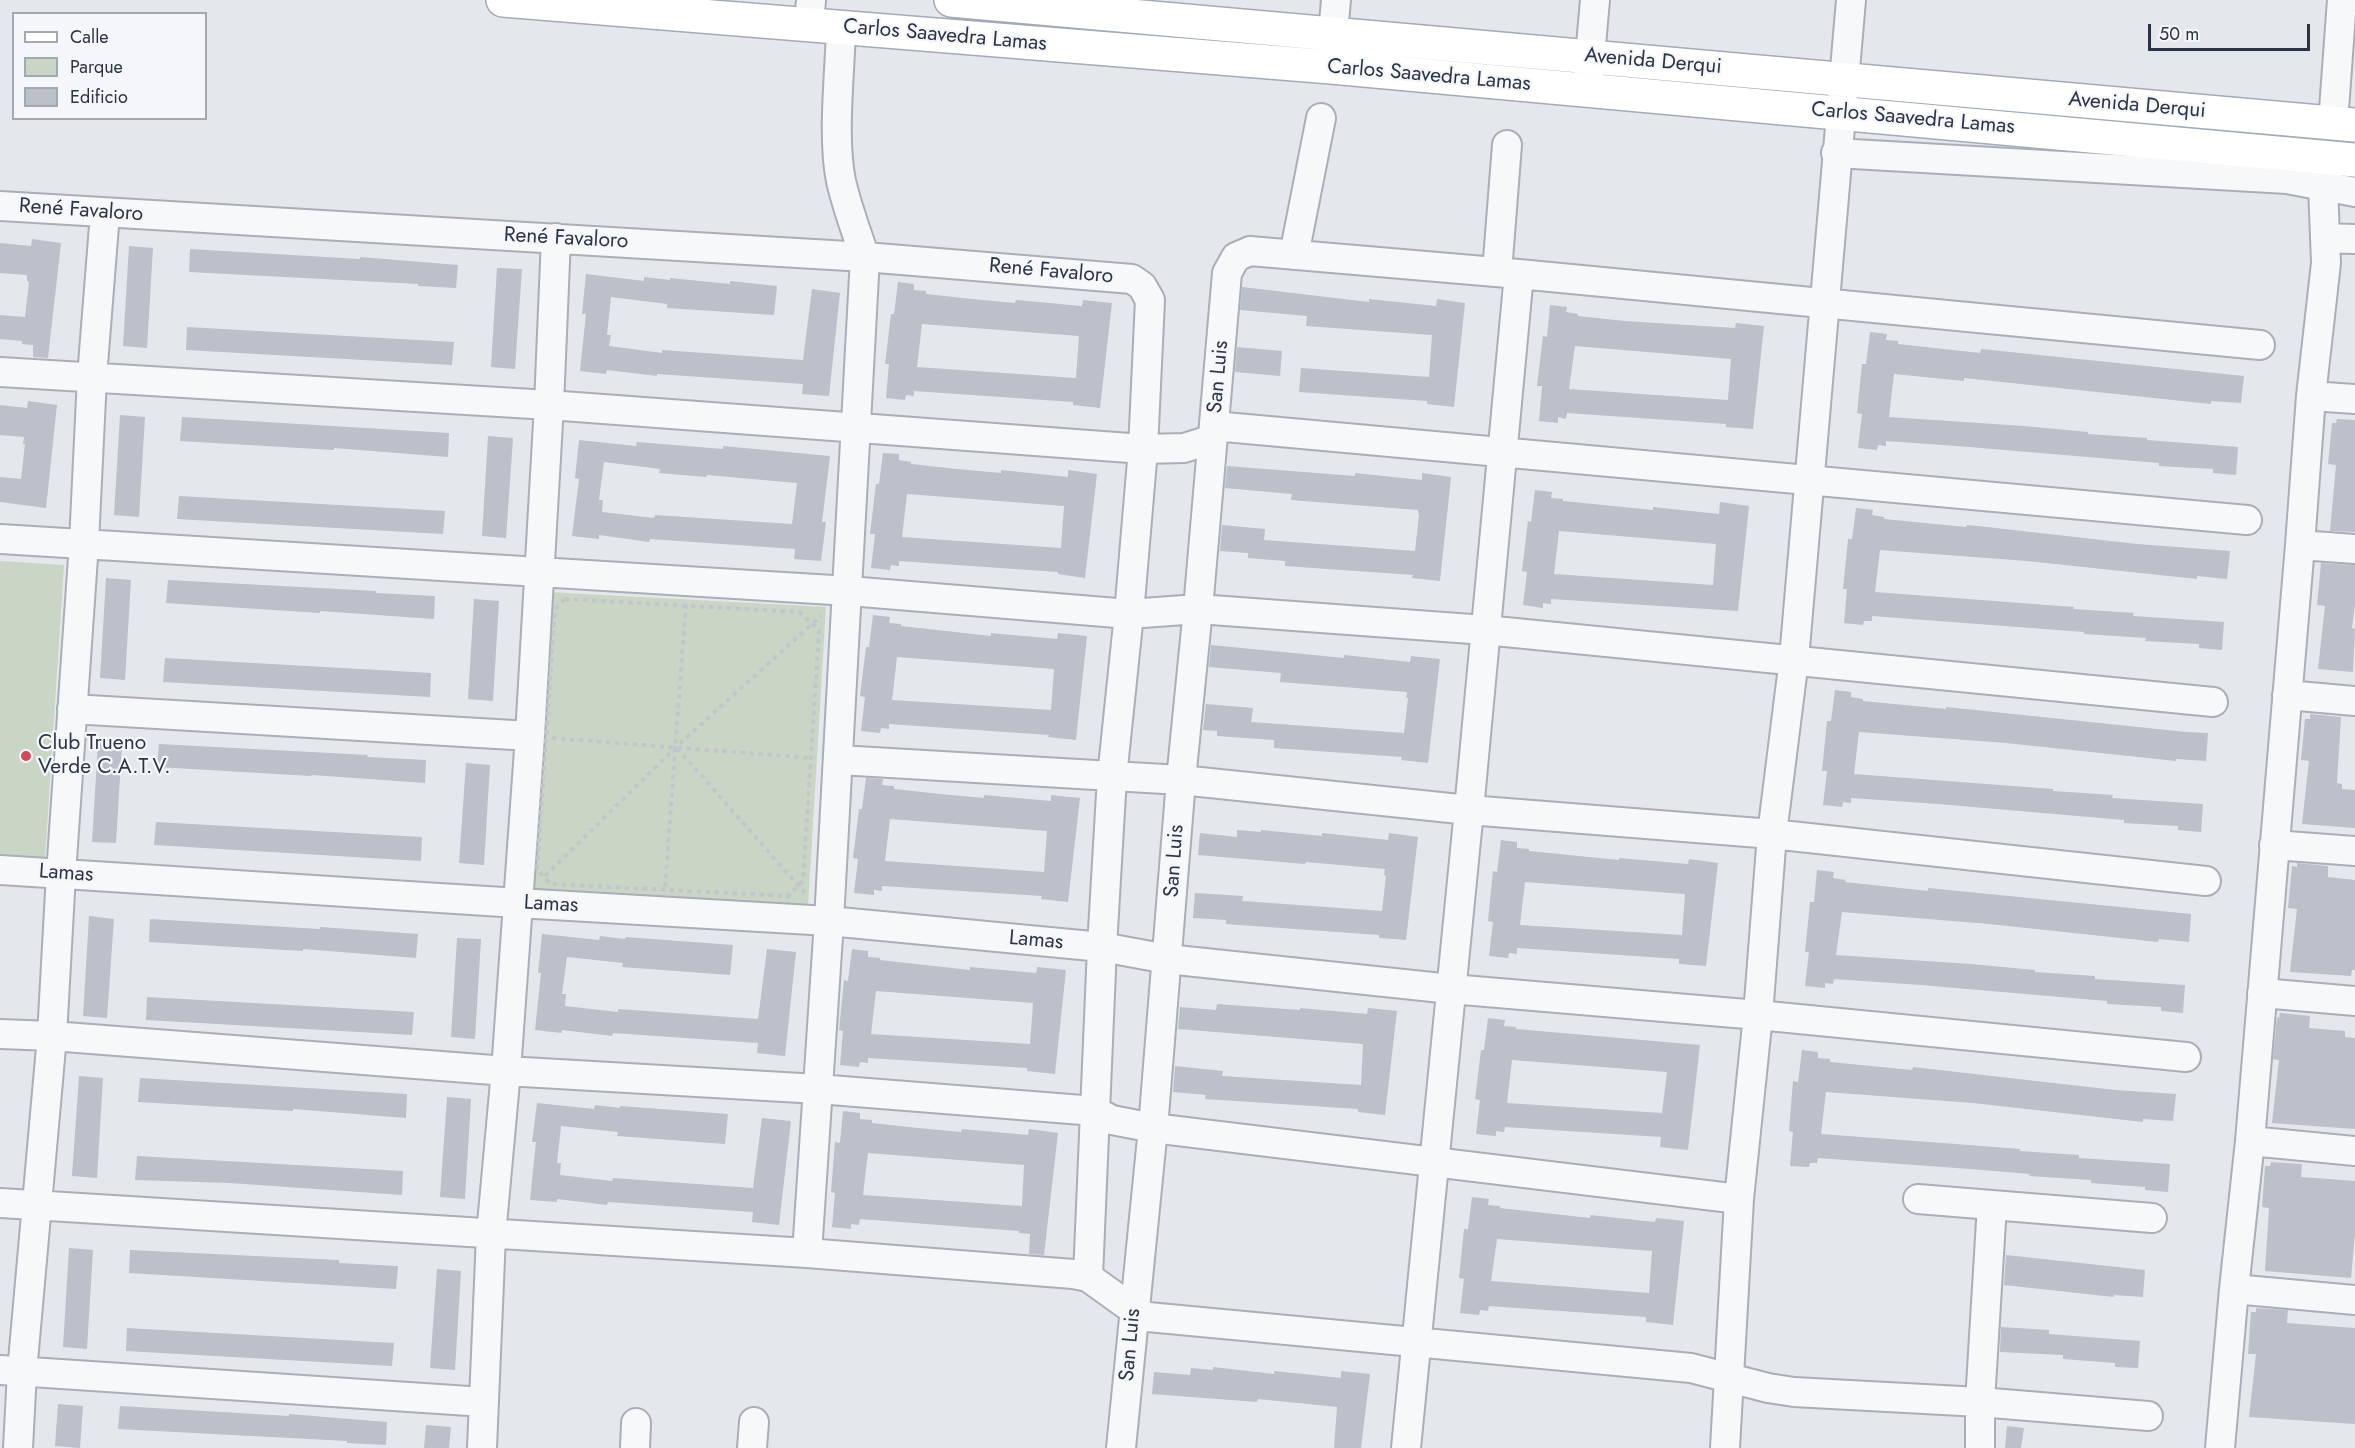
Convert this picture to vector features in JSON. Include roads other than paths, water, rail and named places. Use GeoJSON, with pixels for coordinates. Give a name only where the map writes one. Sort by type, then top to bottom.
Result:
{"type":"FeatureCollection","features":[{"type":"Feature","properties":{"kind":"main road","name":"Carlos Saavedra Lamas"},"geometry":{"type":"LineString","coordinates":[[509,0],[810,12],[841,27],[1587,89],[2355,160]]}},
{"type":"Feature","properties":{"kind":"main road","name":"Avenida Derqui"},"geometry":{"type":"LineString","coordinates":[[951,0],[1075,5],[1333,34],[2344,124]]}},
{"type":"Feature","properties":{"kind":"street"},"geometry":{"type":"LineString","coordinates":[[1330,67],[1336,0]]}},
{"type":"Feature","properties":{"kind":"street"},"geometry":{"type":"LineString","coordinates":[[1587,89],[1594,0]]}},
{"type":"Feature","properties":{"kind":"street"},"geometry":{"type":"LineString","coordinates":[[1725,1448],[1739,1199],[1758,1015],[1772,834],[1794,659],[1839,112],[1851,0]]}},
{"type":"Feature","properties":{"kind":"street"},"geometry":{"type":"LineString","coordinates":[[2342,0],[2344,124]]}},
{"type":"Feature","properties":{"kind":"street"},"geometry":{"type":"LineString","coordinates":[[1071,47],[1075,5]]}},
{"type":"Feature","properties":{"kind":"street"},"geometry":{"type":"LineString","coordinates":[[807,1253],[829,921],[825,759],[849,591],[865,257],[851,218],[841,179],[838,140],[841,27]]}},
{"type":"Feature","properties":{"kind":"street"},"geometry":{"type":"LineString","coordinates":[[1321,118],[1294,255],[1508,273],[2260,345]]}},
{"type":"Feature","properties":{"kind":"street"},"geometry":{"type":"LineString","coordinates":[[1406,1448],[1503,453],[1508,273],[1507,145]]}},
{"type":"Feature","properties":{"kind":"street"},"geometry":{"type":"LineString","coordinates":[[1836,153],[2287,179],[2355,192]]}},
{"type":"Feature","properties":{"kind":"street"},"geometry":{"type":"LineString","coordinates":[[2227,1447],[2234,1289],[2250,1141],[2311,396],[2326,262],[2323,186]]}},
{"type":"Feature","properties":{"kind":"street","name":"René Favaloro"},"geometry":{"type":"LineString","coordinates":[[0,206],[865,257],[1132,279],[1142,286],[1150,300],[1143,449]]}},
{"type":"Feature","properties":{"kind":"street"},"geometry":{"type":"LineString","coordinates":[[18,1448],[11,1371],[37,1204],[52,1036],[84,543],[92,377],[105,213]]}},
{"type":"Feature","properties":{"kind":"street"},"geometry":{"type":"LineString","coordinates":[[482,1448],[491,1235],[518,903],[538,736],[539,573],[556,238]]}},
{"type":"Feature","properties":{"kind":"street"},"geometry":{"type":"LineString","coordinates":[[2325,238],[2355,238]]}},
{"type":"Feature","properties":{"kind":"street","name":"San Luis"},"geometry":{"type":"LineString","coordinates":[[1122,1448],[1153,1128],[1181,780],[1227,273],[1236,257],[1250,251],[1294,255]]}},
{"type":"Feature","properties":{"kind":"street"},"geometry":{"type":"LineString","coordinates":[[0,372],[549,405],[1143,449],[1184,448],[1214,432],[1503,453],[2247,520]]}},
{"type":"Feature","properties":{"kind":"street"},"geometry":{"type":"LineString","coordinates":[[2311,396],[2355,399]]}},
{"type":"Feature","properties":{"kind":"street"},"geometry":{"type":"LineString","coordinates":[[1088,1276],[1102,947],[1112,777],[1143,449]]}},
{"type":"Feature","properties":{"kind":"street"},"geometry":{"type":"LineString","coordinates":[[0,538],[539,573],[687,594],[849,591],[1129,614],[1198,609],[1485,630],[2213,702]]}},
{"type":"Feature","properties":{"kind":"street"},"geometry":{"type":"LineString","coordinates":[[2300,545],[2355,549]]}},
{"type":"Feature","properties":{"kind":"street"},"geometry":{"type":"LineString","coordinates":[[2287,695],[2355,700]]}},
{"type":"Feature","properties":{"kind":"street"},"geometry":{"type":"LineString","coordinates":[[72,709],[538,736]]}},
{"type":"Feature","properties":{"kind":"street"},"geometry":{"type":"LineString","coordinates":[[825,759],[1181,780],[1469,810],[1772,834],[2206,881]]}},
{"type":"Feature","properties":{"kind":"street"},"geometry":{"type":"LineString","coordinates":[[2274,845],[2355,851]]}},
{"type":"Feature","properties":{"kind":"street","name":"Lamas"},"geometry":{"type":"LineString","coordinates":[[0,870],[518,903],[664,901],[829,921],[1102,947],[1167,959],[1451,989],[1758,1015],[2186,1057]]}},
{"type":"Feature","properties":{"kind":"street"},"geometry":{"type":"LineString","coordinates":[[2262,993],[2355,1001]]}},
{"type":"Feature","properties":{"kind":"street"},"geometry":{"type":"LineString","coordinates":[[0,1034],[506,1071],[818,1089],[1095,1111],[1112,1120],[1153,1128],[1739,1199]]}},
{"type":"Feature","properties":{"kind":"street"},"geometry":{"type":"LineString","coordinates":[[2250,1141],[2355,1151]]}},
{"type":"Feature","properties":{"kind":"street"},"geometry":{"type":"LineString","coordinates":[[1918,1199],[2152,1218]]}},
{"type":"Feature","properties":{"kind":"street"},"geometry":{"type":"LineString","coordinates":[[0,1203],[807,1253],[1088,1276],[1134,1310],[1148,1317],[1691,1368],[1768,1388],[1794,1392],[1980,1402],[2148,1416]]}},
{"type":"Feature","properties":{"kind":"street"},"geometry":{"type":"LineString","coordinates":[[1980,1448],[1980,1402],[1992,1205]]}},
{"type":"Feature","properties":{"kind":"street"},"geometry":{"type":"LineString","coordinates":[[2234,1289],[2355,1300]]}},
{"type":"Feature","properties":{"kind":"street"},"geometry":{"type":"LineString","coordinates":[[11,1371],[484,1402]]}},
{"type":"Feature","properties":{"kind":"place","name":"Club Trueno Verde C.A.T.V."},"geometry":{"type":"Point","coordinates":[26,756]}}]}
